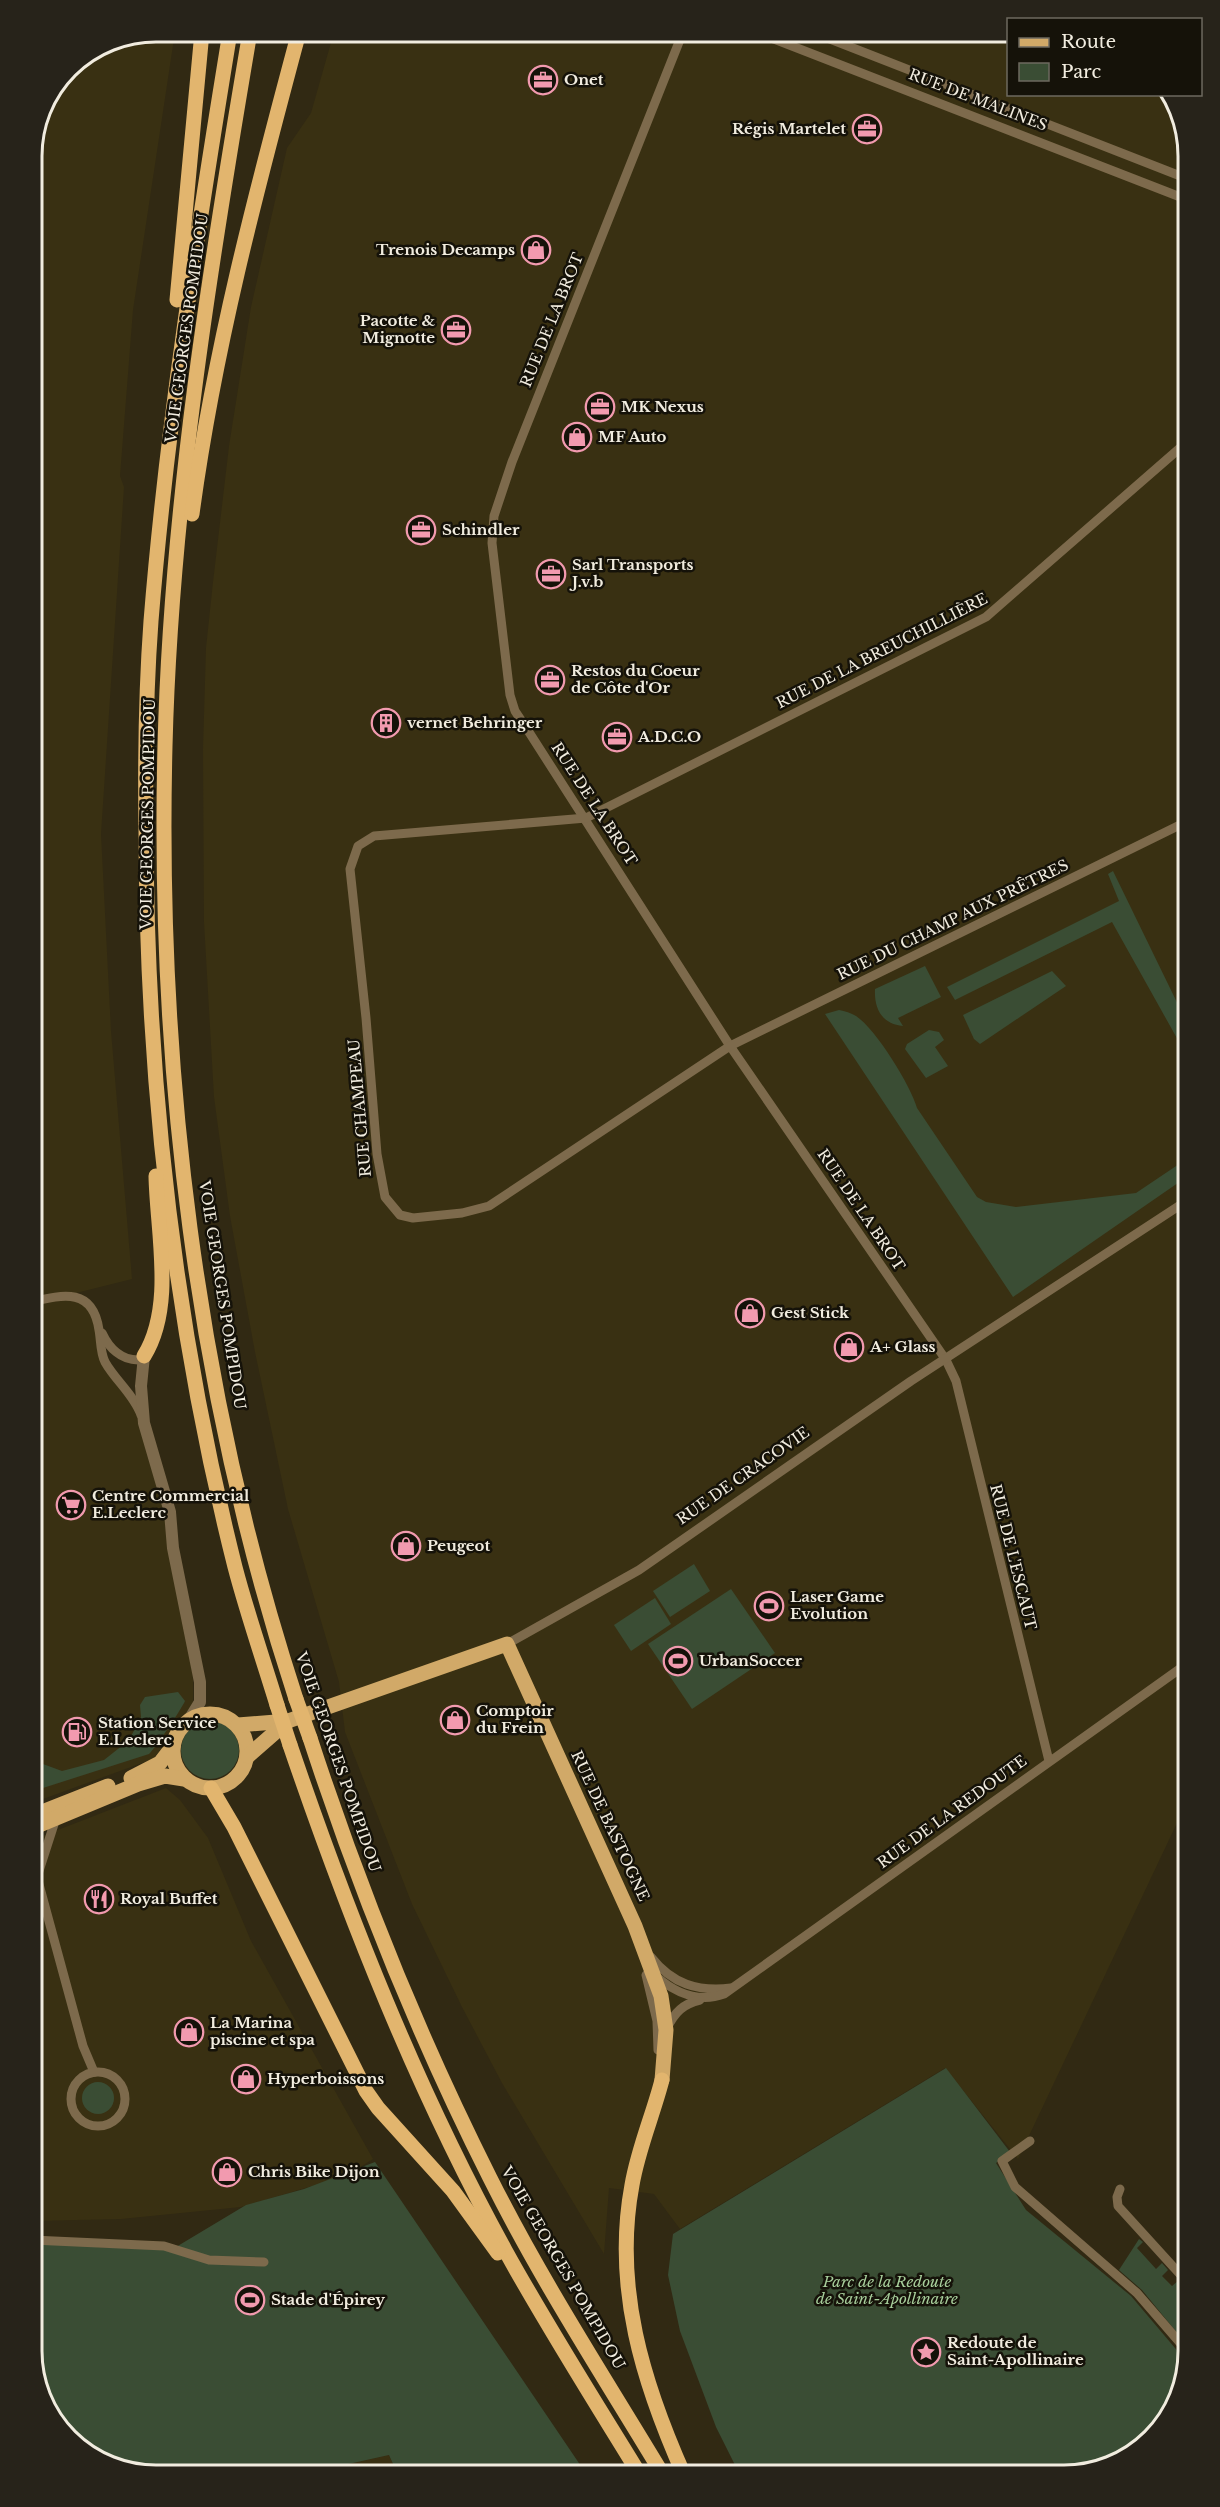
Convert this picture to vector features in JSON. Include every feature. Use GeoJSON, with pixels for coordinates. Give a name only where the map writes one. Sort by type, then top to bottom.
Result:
{"type":"FeatureCollection","features":[{"type":"Feature","properties":{"kind":"highway"},"geometry":{"type":"LineString","coordinates":[[169,431],[170,366],[201,42]]}},
{"type":"Feature","properties":{"kind":"highway","name":"VOIE GEORGES POMPIDOU"},"geometry":{"type":"LineString","coordinates":[[228,42],[192,265],[169,431],[151,625],[147,704],[146,889],[155,1074],[180,1297],[206,1433],[236,1568],[278,1705],[328,1854],[372,1968],[472,2186],[536,2304],[634,2465]]}},
{"type":"Feature","properties":{"kind":"highway","name":"VOIE GEORGES POMPIDOU"},"geometry":{"type":"LineString","coordinates":[[248,42],[223,194],[196,386],[175,591],[165,744],[163,898],[167,981],[182,1156],[201,1295],[226,1432],[269,1616],[346,1844],[391,1959],[489,2177],[524,2242],[657,2465]]}},
{"type":"Feature","properties":{"kind":"highway"},"geometry":{"type":"LineString","coordinates":[[175,591],[186,555],[205,428],[236,271],[296,42]]}},
{"type":"Feature","properties":{"kind":"highway"},"geometry":{"type":"LineString","coordinates":[[144,1356],[154,1339],[160,1284],[155,1074]]}},
{"type":"Feature","properties":{"kind":"highway"},"geometry":{"type":"LineString","coordinates":[[211,1788],[234,1827],[366,2091],[378,2108],[453,2191],[536,2304]]}},
{"type":"Feature","properties":{"kind":"highway"},"geometry":{"type":"LineString","coordinates":[[662,2080],[632,2183],[625,2248],[627,2286],[644,2373],[680,2465]]}},
{"type":"Feature","properties":{"kind":"main road","name":"RUE DE CRACOVIE"},"geometry":{"type":"LineString","coordinates":[[238,1725],[288,1721],[507,1644]]}},
{"type":"Feature","properties":{"kind":"main road","name":"RUE DE BASTOGNE"},"geometry":{"type":"LineString","coordinates":[[507,1644],[635,1926],[652,1973],[664,2010],[666,2030],[662,2080]]}},
{"type":"Feature","properties":{"kind":"main road"},"geometry":{"type":"LineString","coordinates":[[42,1812],[136,1777],[160,1763],[173,1746],[176,1736],[189,1720],[209,1713],[229,1718],[238,1725],[245,1738],[248,1756],[237,1776],[221,1786],[202,1788],[184,1779],[165,1776],[42,1824]]}},
{"type":"Feature","properties":{"kind":"main road","name":"RUE DE CRACOVIE"},"geometry":{"type":"LineString","coordinates":[[248,1756],[288,1721]]}},
{"type":"Feature","properties":{"kind":"main road"},"geometry":{"type":"LineString","coordinates":[[173,1746],[175,1765],[184,1779]]}},
{"type":"Feature","properties":{"kind":"street","name":"RUE DE LA BROT"},"geometry":{"type":"LineString","coordinates":[[680,42],[512,462],[492,530],[494,568],[510,695],[515,711],[586,818],[730,1046],[946,1360]]}},
{"type":"Feature","properties":{"kind":"street","name":"RUE DE MALINES"},"geometry":{"type":"LineString","coordinates":[[782,42],[1178,196]]}},
{"type":"Feature","properties":{"kind":"street","name":"RUE DE MALINES"},"geometry":{"type":"LineString","coordinates":[[838,42],[1178,175]]}},
{"type":"Feature","properties":{"kind":"street","name":"RUE DE LA BREUCHILLIÈRE"},"geometry":{"type":"LineString","coordinates":[[586,818],[986,618],[1178,450]]}},
{"type":"Feature","properties":{"kind":"street","name":"RUE CHAMPEAU"},"geometry":{"type":"LineString","coordinates":[[586,818],[374,836],[358,846],[350,869],[366,1018],[377,1154],[385,1197],[390,1207],[400,1215],[413,1218],[462,1213],[489,1206],[730,1046]]}},
{"type":"Feature","properties":{"kind":"street","name":"RUE DU CHAMP AUX PRÊTRES"},"geometry":{"type":"LineString","coordinates":[[730,1046],[1178,826]]}},
{"type":"Feature","properties":{"kind":"street","name":"RUE DE CRACOVIE"},"geometry":{"type":"LineString","coordinates":[[507,1644],[639,1570],[901,1388],[1178,1207]]}},
{"type":"Feature","properties":{"kind":"street"},"geometry":{"type":"LineString","coordinates":[[42,1299],[59,1295],[80,1298],[94,1311],[105,1362],[140,1411],[173,1523],[173,1548],[200,1682],[200,1702],[189,1720]]}},
{"type":"Feature","properties":{"kind":"street"},"geometry":{"type":"LineString","coordinates":[[98,1326],[106,1342],[124,1357],[138,1360],[144,1356]]}},
{"type":"Feature","properties":{"kind":"street"},"geometry":{"type":"LineString","coordinates":[[144,1356],[141,1386],[144,1423]]}},
{"type":"Feature","properties":{"kind":"street","name":"RUE DE L'ESCAUT"},"geometry":{"type":"LineString","coordinates":[[946,1360],[956,1381],[1049,1761]]}},
{"type":"Feature","properties":{"kind":"street","name":"RUE DE LA REDOUTE"},"geometry":{"type":"LineString","coordinates":[[666,2030],[676,2012],[684,2005],[724,1995],[1178,1670]]}},
{"type":"Feature","properties":{"kind":"street"},"geometry":{"type":"LineString","coordinates":[[42,1854],[56,1818]]}},
{"type":"Feature","properties":{"kind":"street"},"geometry":{"type":"LineString","coordinates":[[42,1903],[83,2046],[94,2072]]}},
{"type":"Feature","properties":{"kind":"street"},"geometry":{"type":"LineString","coordinates":[[635,1926],[648,1954],[666,1974],[677,1982],[703,1989],[735,1987]]}},
{"type":"Feature","properties":{"kind":"street","name":"RUE DE BASTOGNE"},"geometry":{"type":"LineString","coordinates":[[635,1926],[655,2004],[658,2030],[656,2071],[662,2080]]}},
{"type":"Feature","properties":{"kind":"street"},"geometry":{"type":"LineString","coordinates":[[652,1973],[681,1993],[705,1999]]}},
{"type":"Feature","properties":{"kind":"street"},"geometry":{"type":"LineString","coordinates":[[94,2072],[113,2076],[125,2092],[126,2102],[122,2114],[108,2125],[87,2124],[73,2110],[73,2089],[85,2075],[94,2072]]}},
{"type":"Feature","properties":{"kind":"street"},"geometry":{"type":"LineString","coordinates":[[1030,2141],[1002,2161],[1015,2187],[1137,2293],[1178,2340]]}},
{"type":"Feature","properties":{"kind":"street"},"geometry":{"type":"LineString","coordinates":[[1120,2189],[1117,2197],[1118,2206],[1178,2272]]}},
{"type":"Feature","properties":{"kind":"street"},"geometry":{"type":"LineString","coordinates":[[42,2240],[164,2246],[209,2260],[264,2262]]}},
{"type":"Feature","properties":{"kind":"shaded area"},"geometry":{"type":"Polygon","coordinates":[[[173,42],[133,310],[120,476],[124,487],[101,834],[111,1031],[132,1279],[68,1295],[94,1311],[103,1356],[144,1415],[173,1523],[193,1680],[193,1709],[168,1734],[162,1748],[153,1759],[42,1799],[42,148],[46,126],[57,99],[75,75],[92,61],[126,46],[173,42]]]}},
{"type":"Feature","properties":{"kind":"shaded area"},"geometry":{"type":"Polygon","coordinates":[[[331,42],[1007,42],[1007,96],[1161,96],[1172,119],[1178,148],[1178,1821],[1018,2159],[945,2068],[680,2229],[654,2194],[609,2188],[604,2254],[502,2083],[462,2007],[412,1904],[345,1732],[339,1682],[288,1509],[255,1352],[230,1216],[214,1097],[204,922],[203,749],[206,648],[229,446],[251,307],[287,148],[311,113],[331,42]]]}},
{"type":"Feature","properties":{"kind":"shaded area"},"geometry":{"type":"Polygon","coordinates":[[[166,1788],[180,1800],[208,1838],[251,1941],[373,2159],[346,2176],[241,2207],[121,2219],[42,2221],[42,1836],[166,1788]]]}},
{"type":"Feature","properties":{"kind":"shaded area"},"geometry":{"type":"Polygon","coordinates":[[[389,2455],[394,2465],[344,2465],[389,2455]]]}},
{"type":"Feature","properties":{"kind":"green space"},"geometry":{"type":"Polygon","coordinates":[[[1113,871],[1178,1004],[1178,1040],[1112,922],[955,1000],[947,987],[1119,901],[1108,874],[1113,871]]]}},
{"type":"Feature","properties":{"kind":"green space"},"geometry":{"type":"Polygon","coordinates":[[[925,966],[941,997],[898,1018],[903,1026],[885,1019],[876,1003],[875,989],[925,966]]]}},
{"type":"Feature","properties":{"kind":"green space"},"geometry":{"type":"Polygon","coordinates":[[[1052,971],[1066,986],[980,1044],[974,1039],[963,1015],[1052,971]]]}},
{"type":"Feature","properties":{"kind":"green space"},"geometry":{"type":"Polygon","coordinates":[[[839,1010],[848,1012],[856,1016],[873,1033],[900,1073],[917,1108],[977,1197],[986,1202],[1016,1207],[1136,1193],[1178,1165],[1178,1183],[1013,1297],[825,1014],[839,1010]]]}},
{"type":"Feature","properties":{"kind":"green space"},"geometry":{"type":"Polygon","coordinates":[[[929,1030],[939,1032],[944,1040],[935,1047],[948,1066],[926,1078],[905,1049],[907,1044],[929,1030]]]}},
{"type":"Feature","properties":{"kind":"green space"},"geometry":{"type":"Polygon","coordinates":[[[694,1564],[710,1591],[670,1617],[653,1591],[694,1564]]]}},
{"type":"Feature","properties":{"kind":"green space"},"geometry":{"type":"Polygon","coordinates":[[[731,1589],[775,1653],[692,1709],[648,1644],[731,1589]]]}},
{"type":"Feature","properties":{"kind":"green space"},"geometry":{"type":"Polygon","coordinates":[[[655,1598],[671,1624],[631,1651],[614,1625],[655,1598]]]}},
{"type":"Feature","properties":{"kind":"green space"},"geometry":{"type":"Polygon","coordinates":[[[178,1692],[185,1701],[149,1754],[42,1788],[42,1764],[62,1771],[104,1760],[123,1745],[126,1746],[141,1717],[140,1705],[145,1697],[178,1692]]]}},
{"type":"Feature","properties":{"kind":"green space"},"geometry":{"type":"Polygon","coordinates":[[[210,1721],[226,1726],[234,1734],[239,1750],[234,1766],[226,1774],[210,1779],[194,1774],[186,1766],[181,1750],[186,1734],[194,1726],[210,1721]]]}},
{"type":"Feature","properties":{"kind":"green space","name":"Parc de la Redoute de Saint-Apollinaire"},"geometry":{"type":"Polygon","coordinates":[[[946,2068],[1010,2152],[996,2163],[1026,2210],[1131,2296],[1178,2352],[1172,2388],[1159,2415],[1134,2442],[1108,2456],[1087,2463],[1064,2465],[735,2465],[716,2427],[680,2331],[668,2275],[673,2234],[946,2068]]]}},
{"type":"Feature","properties":{"kind":"green space"},"geometry":{"type":"Polygon","coordinates":[[[98,2082],[110,2086],[114,2098],[110,2110],[98,2114],[86,2110],[82,2098],[86,2086],[98,2082]]]}},
{"type":"Feature","properties":{"kind":"green space","name":"Stade d'Épirey"},"geometry":{"type":"Polygon","coordinates":[[[375,2162],[580,2465],[394,2465],[389,2455],[344,2465],[148,2465],[133,2463],[105,2453],[86,2442],[75,2432],[57,2408],[44,2374],[42,2236],[97,2247],[171,2250],[246,2205],[304,2189],[375,2162]]]}},
{"type":"Feature","properties":{"kind":"green space"},"geometry":{"type":"Polygon","coordinates":[[[1139,2239],[1143,2242],[1137,2248],[1156,2269],[1162,2263],[1168,2270],[1162,2276],[1172,2286],[1178,2281],[1178,2334],[1142,2290],[1119,2270],[1139,2239]]]}},
{"type":"Feature","properties":{"kind":"place","name":"Onet"},"geometry":{"type":"Point","coordinates":[543,80]}},
{"type":"Feature","properties":{"kind":"place","name":"Régis Martelet"},"geometry":{"type":"Point","coordinates":[867,129]}},
{"type":"Feature","properties":{"kind":"place","name":"Trenois Decamps"},"geometry":{"type":"Point","coordinates":[536,250]}},
{"type":"Feature","properties":{"kind":"place","name":"Pacotte & Mignotte"},"geometry":{"type":"Point","coordinates":[456,330]}},
{"type":"Feature","properties":{"kind":"place","name":"MK Nexus"},"geometry":{"type":"Point","coordinates":[600,407]}},
{"type":"Feature","properties":{"kind":"place","name":"MF Auto"},"geometry":{"type":"Point","coordinates":[577,437]}},
{"type":"Feature","properties":{"kind":"place","name":"Schindler"},"geometry":{"type":"Point","coordinates":[421,530]}},
{"type":"Feature","properties":{"kind":"place","name":"Sarl Transports J.v.b"},"geometry":{"type":"Point","coordinates":[551,574]}},
{"type":"Feature","properties":{"kind":"place","name":"Restos du Coeur de Côte d'Or"},"geometry":{"type":"Point","coordinates":[550,680]}},
{"type":"Feature","properties":{"kind":"place","name":"vernet Behringer"},"geometry":{"type":"Point","coordinates":[386,723]}},
{"type":"Feature","properties":{"kind":"place","name":"A.D.C.O"},"geometry":{"type":"Point","coordinates":[617,737]}},
{"type":"Feature","properties":{"kind":"place","name":"Gest Stick"},"geometry":{"type":"Point","coordinates":[750,1313]}},
{"type":"Feature","properties":{"kind":"place","name":"A+ Glass"},"geometry":{"type":"Point","coordinates":[849,1347]}},
{"type":"Feature","properties":{"kind":"place","name":"Centre Commercial E.Leclerc"},"geometry":{"type":"Point","coordinates":[71,1505]}},
{"type":"Feature","properties":{"kind":"place","name":"Peugeot"},"geometry":{"type":"Point","coordinates":[406,1546]}},
{"type":"Feature","properties":{"kind":"place","name":"Laser Game Evolution"},"geometry":{"type":"Point","coordinates":[769,1606]}},
{"type":"Feature","properties":{"kind":"place","name":"UrbanSoccer"},"geometry":{"type":"Point","coordinates":[678,1661]}},
{"type":"Feature","properties":{"kind":"place","name":"Comptoir du Frein"},"geometry":{"type":"Point","coordinates":[455,1720]}},
{"type":"Feature","properties":{"kind":"place","name":"Station Service E.Leclerc"},"geometry":{"type":"Point","coordinates":[77,1732]}},
{"type":"Feature","properties":{"kind":"place","name":"Royal Buffet"},"geometry":{"type":"Point","coordinates":[99,1899]}},
{"type":"Feature","properties":{"kind":"place","name":"La Marina piscine et spa"},"geometry":{"type":"Point","coordinates":[189,2032]}},
{"type":"Feature","properties":{"kind":"place","name":"Hyperboissons"},"geometry":{"type":"Point","coordinates":[246,2079]}},
{"type":"Feature","properties":{"kind":"place","name":"Chris Bike Dijon"},"geometry":{"type":"Point","coordinates":[227,2172]}},
{"type":"Feature","properties":{"kind":"place","name":"Stade d'Épirey"},"geometry":{"type":"Point","coordinates":[250,2300]}},
{"type":"Feature","properties":{"kind":"place","name":"Redoute de Saint-Apollinaire"},"geometry":{"type":"Point","coordinates":[926,2352]}}]}
